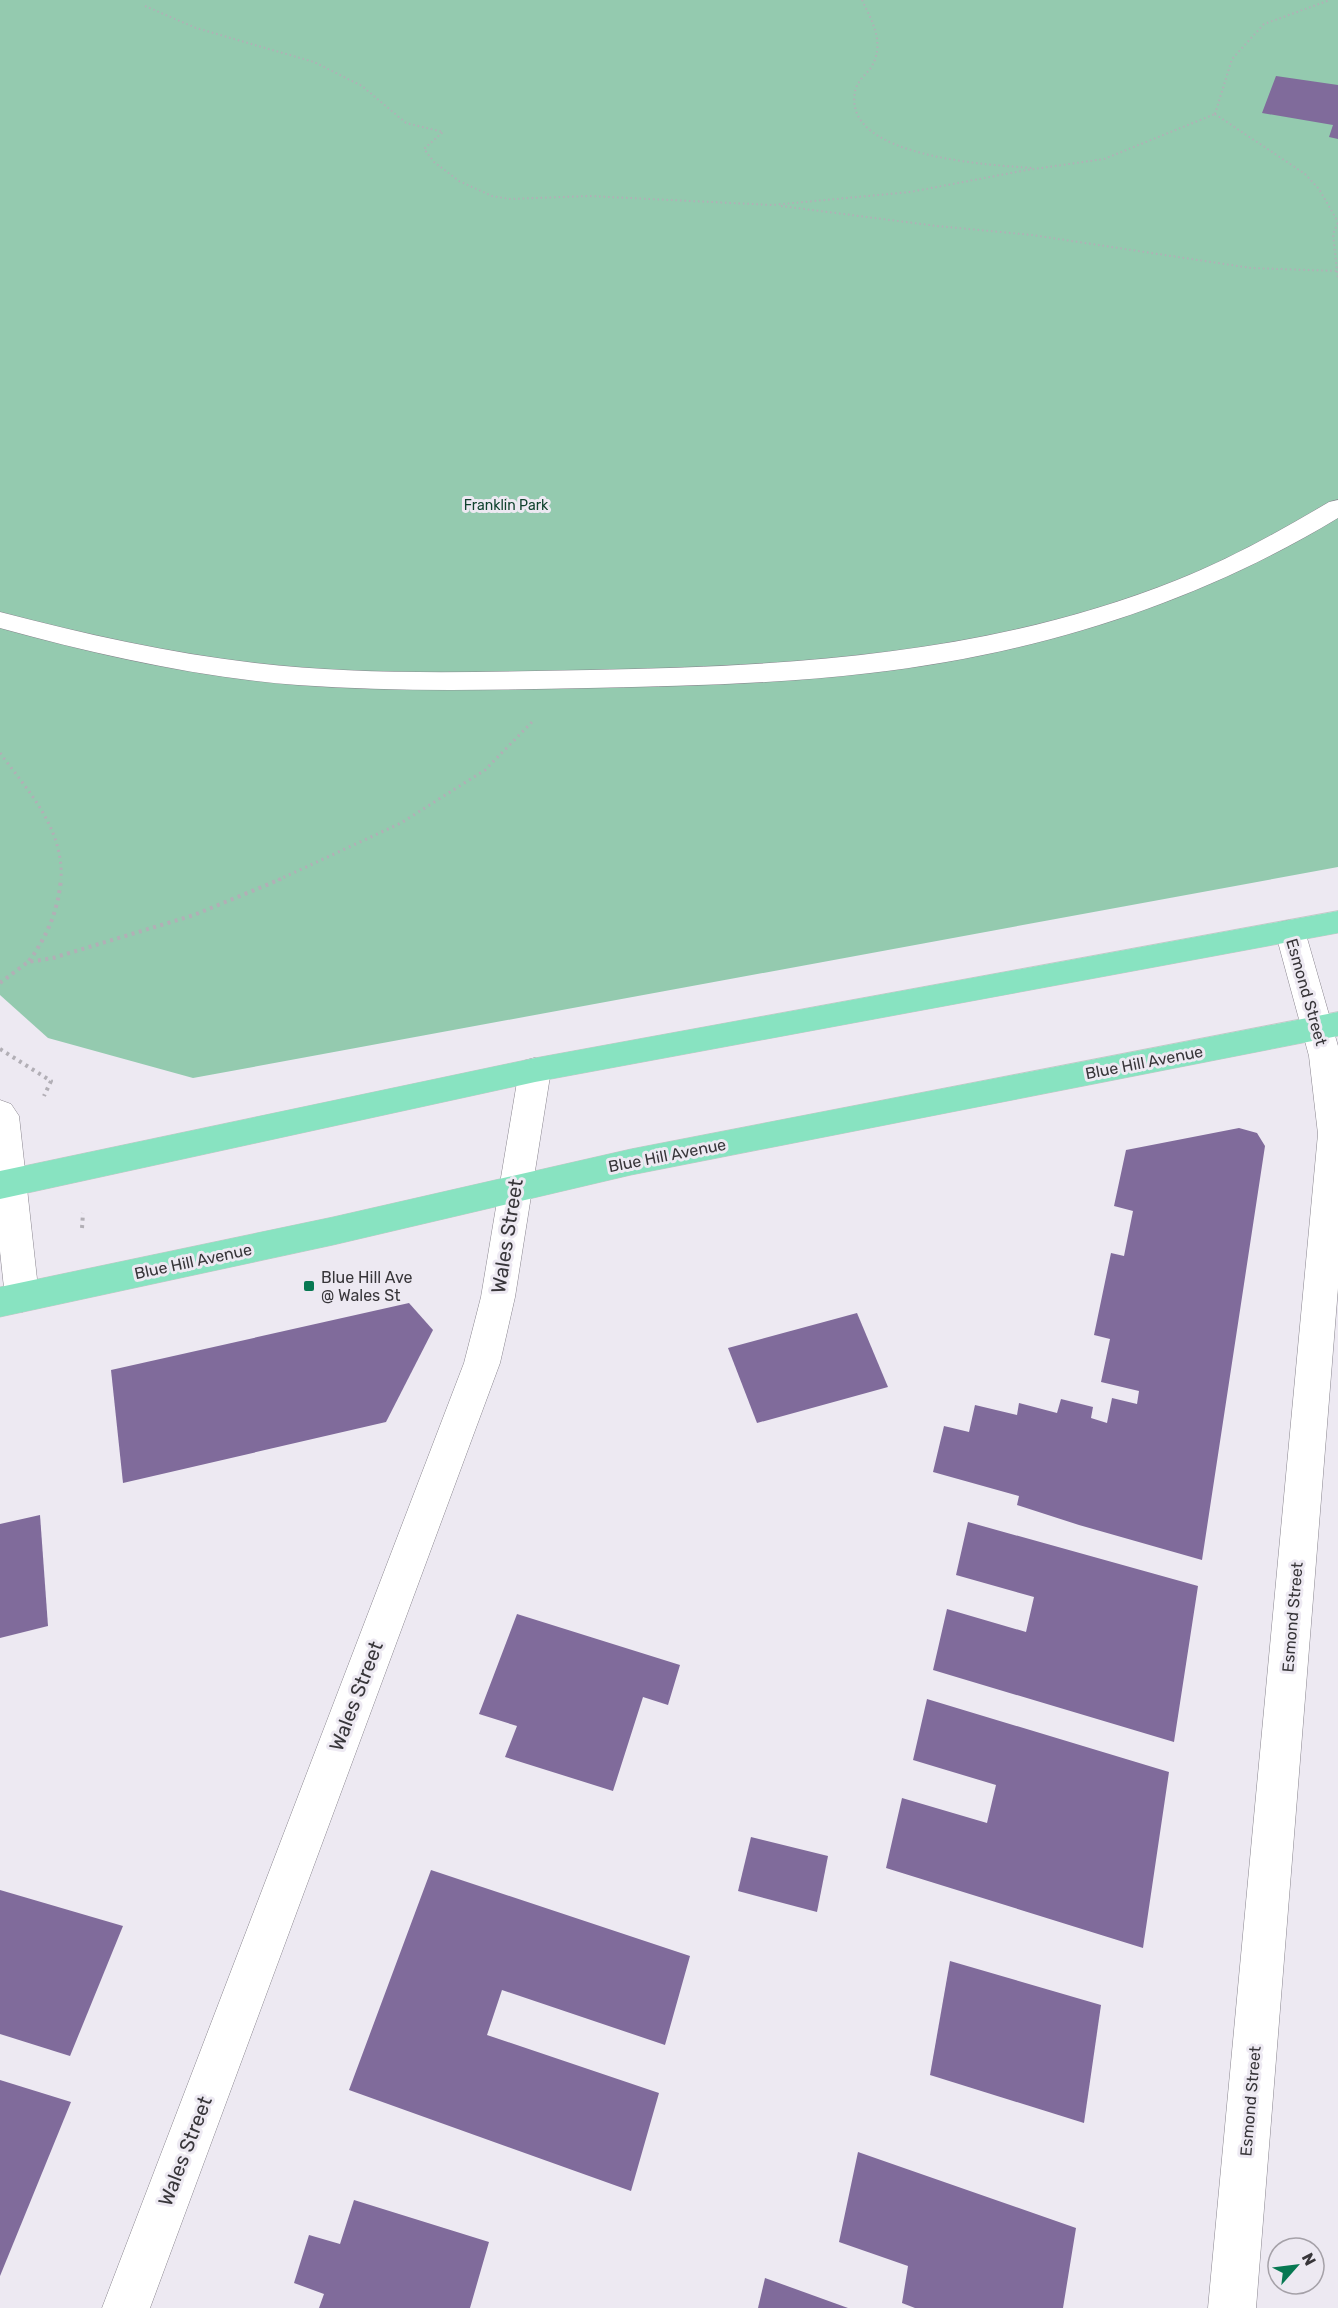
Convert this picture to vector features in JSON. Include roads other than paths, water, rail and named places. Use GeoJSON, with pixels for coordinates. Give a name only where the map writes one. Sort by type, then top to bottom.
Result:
{"type":"FeatureCollection","features":[{"type":"Feature","properties":{"kind":"main road"},"geometry":{"type":"LineString","coordinates":[[5,1184],[534,1070],[1338,922]]}},
{"type":"Feature","properties":{"kind":"main road","name":"Blue Hill Avenue"},"geometry":{"type":"LineString","coordinates":[[7,1291],[515,1189],[631,1162],[1328,1026]]}},
{"type":"Feature","properties":{"kind":"street"},"geometry":{"type":"LineString","coordinates":[[0,620],[73,641],[155,658],[260,672],[379,679],[678,677],[851,665],[911,659],[1007,641],[1106,614],[1188,584],[1281,541],[1338,507]]}},
{"type":"Feature","properties":{"kind":"street","name":"Esmond Street"},"geometry":{"type":"LineString","coordinates":[[1232,2308],[1334,1134],[1334,1101],[1328,1026],[1290,931]]}},
{"type":"Feature","properties":{"kind":"street","name":"Wales Street"},"geometry":{"type":"LineString","coordinates":[[126,2308],[482,1363],[498,1297],[534,1070]]}},
{"type":"Feature","properties":{"kind":"street"},"geometry":{"type":"LineString","coordinates":[[0,1113],[3,1116],[7,1291]]}},
{"type":"Feature","properties":{"kind":"place","name":"Blue Hill Ave @ Wales St"},"geometry":{"type":"Point","coordinates":[309,1286]}},
{"type":"Feature","properties":{"kind":"park label","name":"Franklin Park"},"geometry":{"type":"Point","coordinates":[506,505]}}]}
